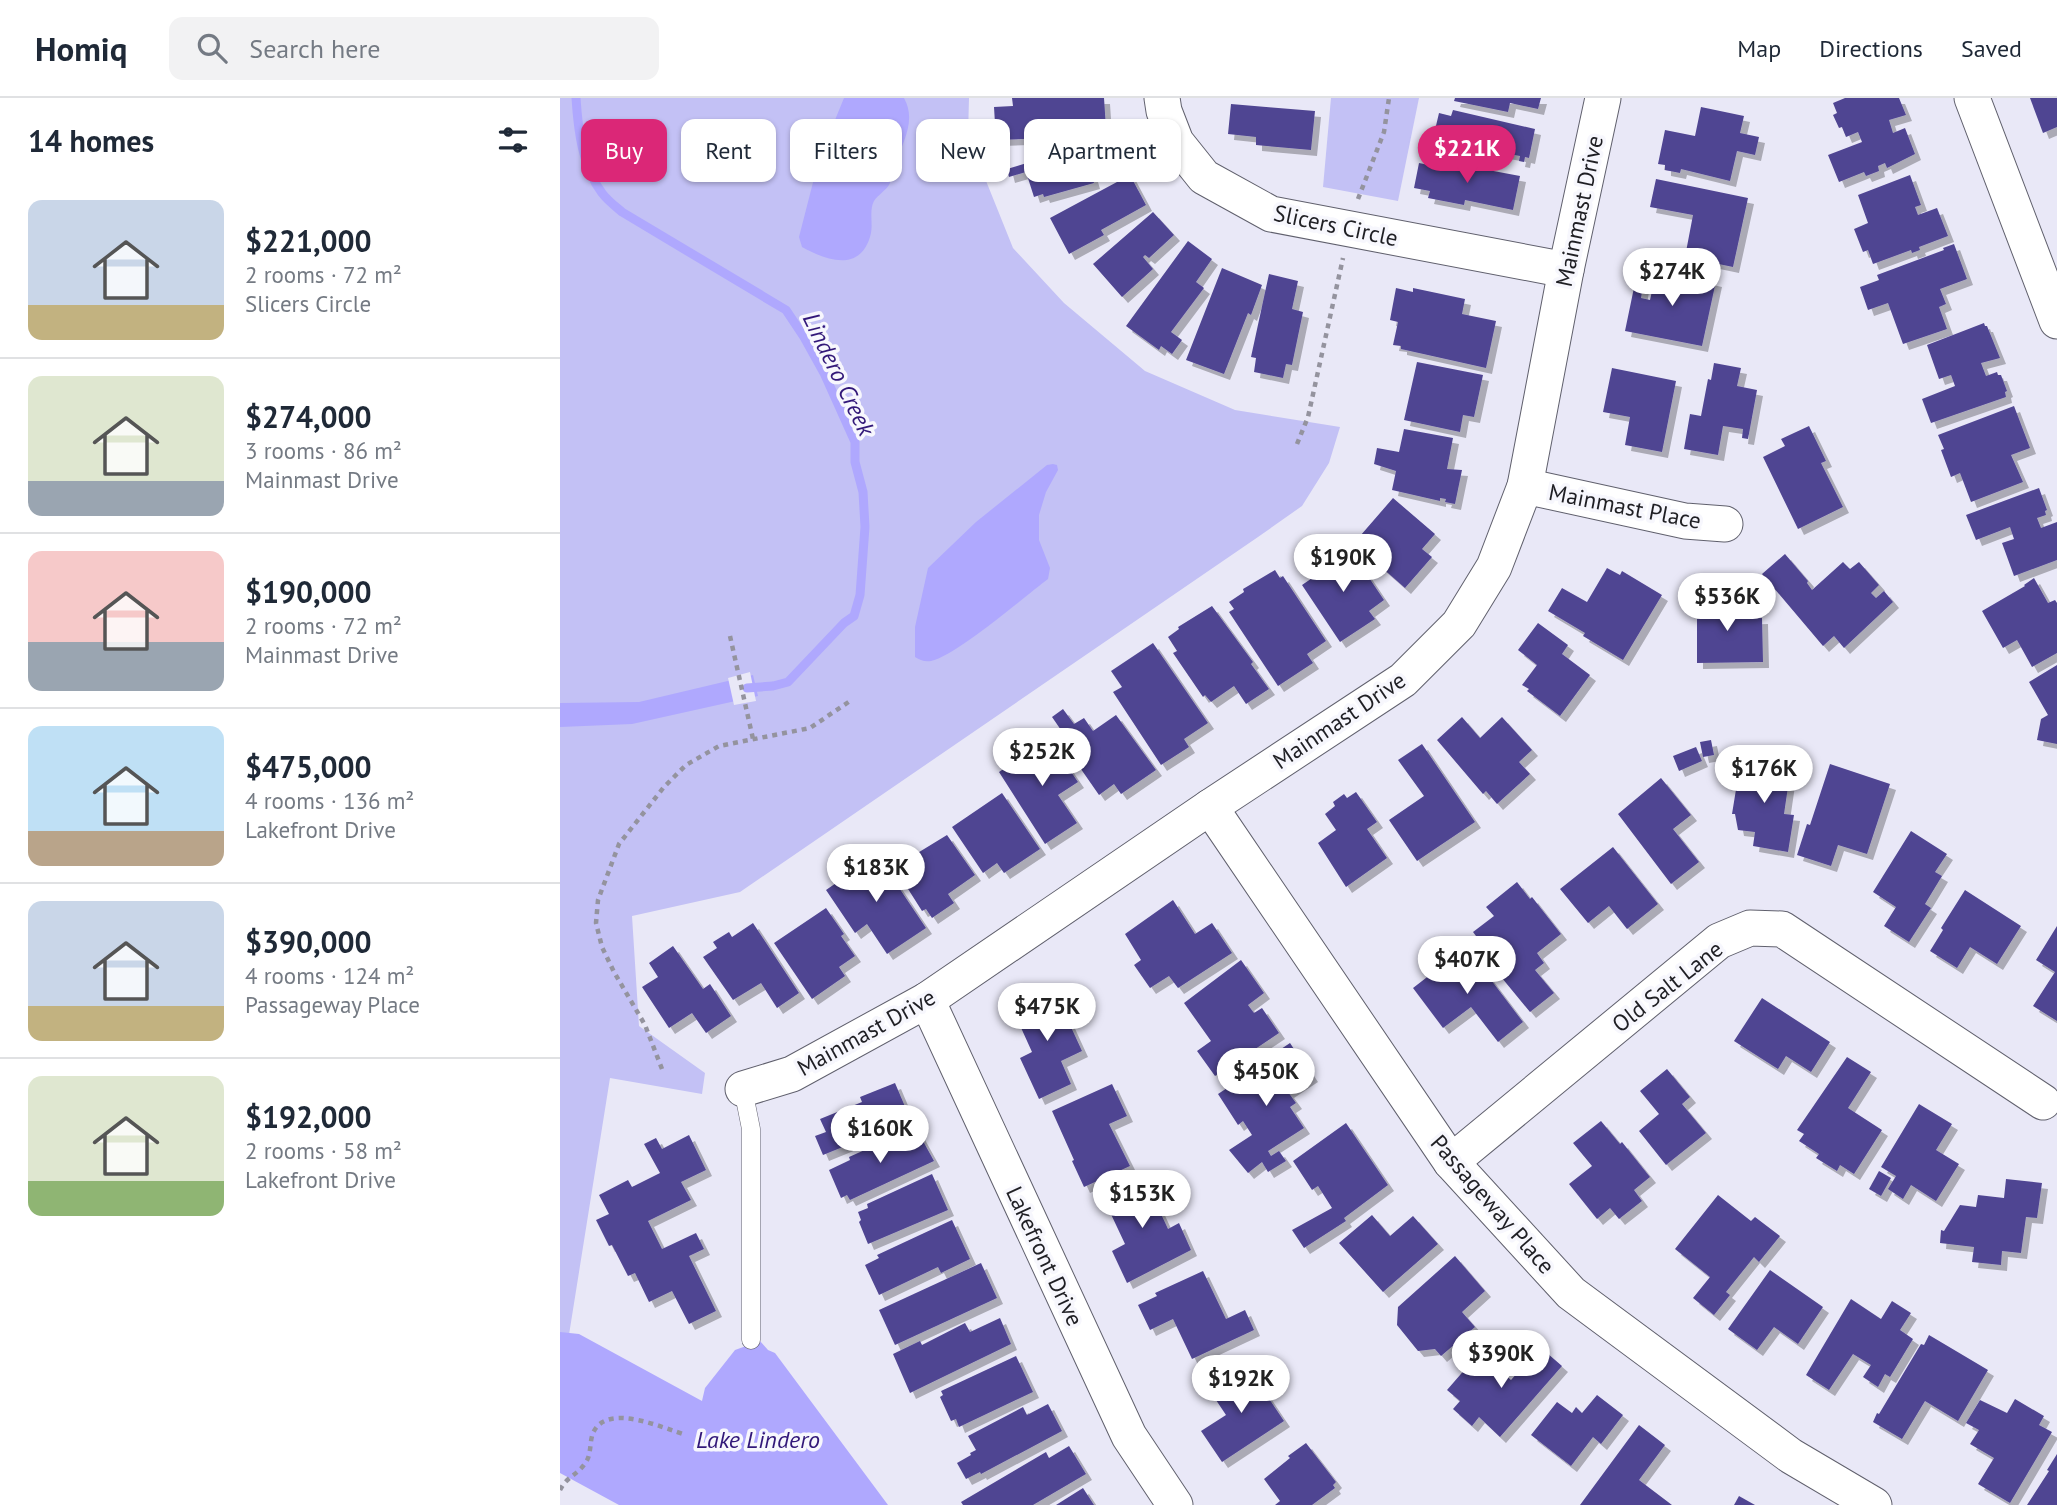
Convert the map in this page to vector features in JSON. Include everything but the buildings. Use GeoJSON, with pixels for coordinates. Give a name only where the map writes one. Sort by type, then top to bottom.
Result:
{"type":"FeatureCollection","features":[{"type":"Feature","properties":{"kind":"street","name":"Slicers Circle"},"geometry":{"type":"LineString","coordinates":[[1163,98],[1164,111],[1176,142],[1204,177],[1271,214],[1566,270]]}},
{"type":"Feature","properties":{"kind":"street","name":"Mainmast Drive"},"geometry":{"type":"LineString","coordinates":[[743,1089],[792,1074],[927,1000],[1210,807],[1403,680],[1459,624],[1494,567],[1525,486],[1602,98]]}},
{"type":"Feature","properties":{"kind":"street"},"geometry":{"type":"LineString","coordinates":[[1972,98],[2057,321]]}},
{"type":"Feature","properties":{"kind":"street","name":"Mainmast Place"},"geometry":{"type":"LineString","coordinates":[[1525,486],[1685,521],[1725,524]]}},
{"type":"Feature","properties":{"kind":"street","name":"Passageway Place"},"geometry":{"type":"LineString","coordinates":[[1210,807],[1451,1162],[1571,1293],[1791,1456],[1874,1505]]}},
{"type":"Feature","properties":{"kind":"street","name":"Old Salt Lane"},"geometry":{"type":"LineString","coordinates":[[1451,1162],[1719,941],[1750,928],[1782,929],[2043,1102]]}},
{"type":"Feature","properties":{"kind":"street","name":"Lakefront Drive"},"geometry":{"type":"LineString","coordinates":[[927,1000],[1129,1436],[1175,1505]]}},
{"type":"Feature","properties":{"kind":"lane"},"geometry":{"type":"LineString","coordinates":[[743,1089],[751,1129],[751,1340]]}},
{"type":"Feature","properties":{"kind":"path"},"geometry":{"type":"LineString","coordinates":[[1297,444],[1308,417],[1361,189],[1384,132],[1388,98]]}},
{"type":"Feature","properties":{"kind":"path"},"geometry":{"type":"LineString","coordinates":[[730,636],[753,739]]}},
{"type":"Feature","properties":{"kind":"path"},"geometry":{"type":"LineString","coordinates":[[662,1069],[645,1025],[602,947],[596,923],[598,900],[619,844],[664,787],[686,765],[719,746],[810,728],[849,701]]}},
{"type":"Feature","properties":{"kind":"path"},"geometry":{"type":"LineString","coordinates":[[560,1490],[566,1479],[579,1471],[587,1461],[594,1431],[604,1420],[617,1416],[686,1435]]}},
{"type":"Feature","properties":{"kind":"shaded area"},"geometry":{"type":"Polygon","coordinates":[[[560,98],[969,98],[968,119],[916,119],[916,182],[986,182],[1013,248],[1064,303],[1145,371],[1235,410],[1340,427],[1329,463],[1302,506],[740,892],[632,916],[639,1026],[705,1073],[702,1094],[610,1078],[560,1391],[560,98]]]}},
{"type":"Feature","properties":{"kind":"shaded area"},"geometry":{"type":"Polygon","coordinates":[[[1331,98],[1419,98],[1398,201],[1323,187],[1331,98]]]}},
{"type":"Feature","properties":{"kind":"water"},"geometry":{"type":"Polygon","coordinates":[[[844,98],[904,98],[908,107],[909,124],[902,146],[902,119],[835,119],[844,98]]]}},
{"type":"Feature","properties":{"kind":"water"},"geometry":{"type":"Polygon","coordinates":[[[813,182],[890,182],[873,205],[871,233],[866,246],[852,259],[822,256],[802,247],[799,237],[813,182]]]}},
{"type":"Feature","properties":{"kind":"water"},"geometry":{"type":"Polygon","coordinates":[[[1047,465],[1057,465],[1058,470],[1046,492],[1039,515],[1039,540],[1050,568],[1048,579],[956,649],[931,661],[915,657],[915,627],[928,568],[976,522],[1047,465]]]}},
{"type":"Feature","properties":{"kind":"water"},"geometry":{"type":"Polygon","coordinates":[[[753,675],[758,696],[632,724],[560,727],[560,703],[639,702],[753,675]]]}},
{"type":"Feature","properties":{"kind":"water","name":"Lake Lindero"},"geometry":{"type":"Polygon","coordinates":[[[560,1332],[579,1334],[702,1401],[705,1388],[735,1350],[760,1341],[775,1353],[888,1505],[619,1505],[560,1473],[560,1332]]]}},
{"type":"Feature","properties":{"kind":"pier"},"geometry":{"type":"Polygon","coordinates":[[[750,672],[756,701],[734,705],[728,678],[750,672]]]}},
{"type":"Feature","properties":{"kind":"waterway","name":"Lindero Creek"},"geometry":{"type":"LineString","coordinates":[[576,98],[586,160],[595,183],[604,196],[622,212],[786,310],[824,373],[855,442],[855,462],[863,492],[865,527],[860,595],[854,616],[844,623],[788,682],[747,688]]}}]}
